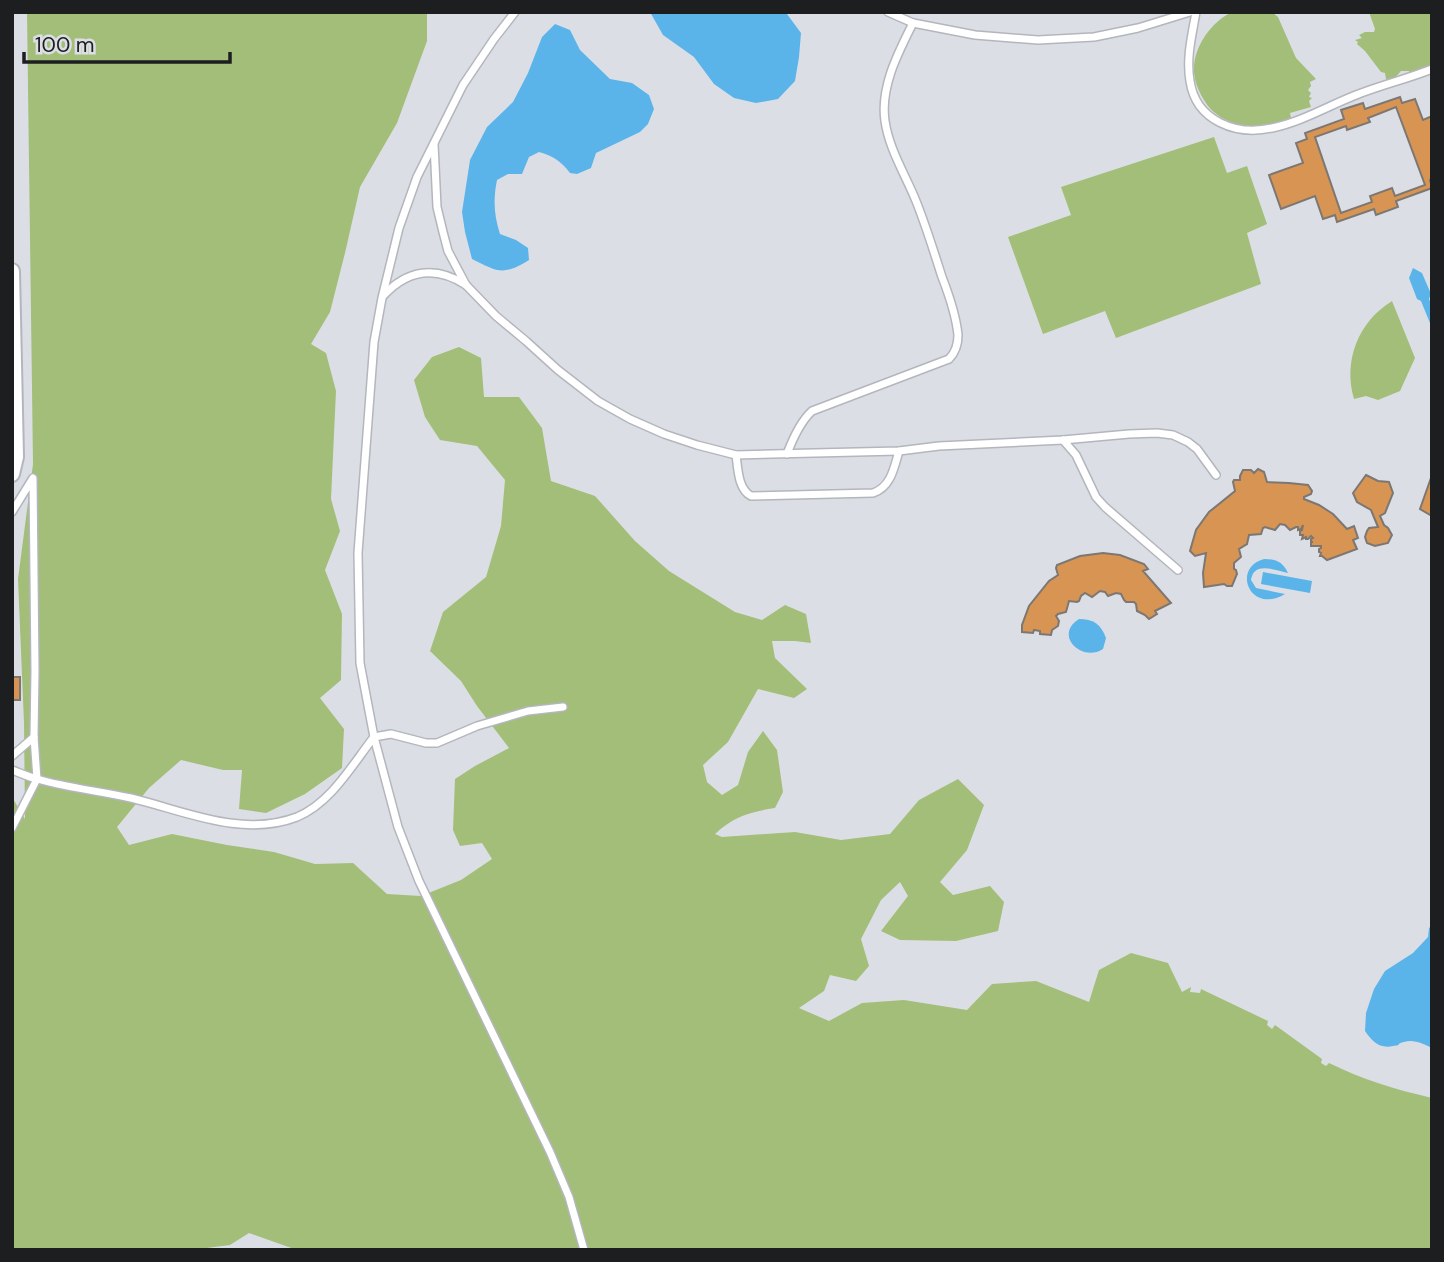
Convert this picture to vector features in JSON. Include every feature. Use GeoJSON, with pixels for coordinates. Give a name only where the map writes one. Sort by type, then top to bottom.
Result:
{"type":"FeatureCollection","features":[{"type":"Feature","properties":{"kind":"street"},"geometry":{"type":"LineString","coordinates":[[12,271],[16,457],[12,474]]}},
{"type":"Feature","properties":{"kind":"lane"},"geometry":{"type":"LineString","coordinates":[[514,12],[463,85],[417,177],[399,228],[382,298],[374,342],[358,553],[360,663],[373,737],[398,827],[419,881],[550,1152],[569,1197],[584,1250]]}},
{"type":"Feature","properties":{"kind":"lane"},"geometry":{"type":"LineString","coordinates":[[888,12],[913,23],[975,35],[1038,40],[1094,37],[1138,28],[1190,12]]}},
{"type":"Feature","properties":{"kind":"lane"},"geometry":{"type":"LineString","coordinates":[[1196,12],[1188,67],[1190,85],[1206,113],[1232,128],[1272,128],[1432,69]]}},
{"type":"Feature","properties":{"kind":"lane"},"geometry":{"type":"LineString","coordinates":[[787,454],[805,417],[812,411],[949,359],[957,348],[958,333],[950,300],[915,200],[889,142],[884,118],[890,79],[913,23]]}},
{"type":"Feature","properties":{"kind":"lane"},"geometry":{"type":"LineString","coordinates":[[434,144],[437,207],[449,251],[466,285]]}},
{"type":"Feature","properties":{"kind":"lane"},"geometry":{"type":"LineString","coordinates":[[382,298],[398,282],[416,274],[439,273],[456,279],[466,285],[496,316],[558,370],[598,401],[664,434],[736,455],[899,451],[939,446],[1157,433],[1173,435],[1188,442],[1197,449],[1216,475]]}},
{"type":"Feature","properties":{"kind":"lane"},"geometry":{"type":"LineString","coordinates":[[1063,440],[1076,455],[1096,496],[1105,507],[1178,570]]}},
{"type":"Feature","properties":{"kind":"lane"},"geometry":{"type":"LineString","coordinates":[[736,455],[741,483],[748,495],[805,495],[877,492],[886,485],[892,474],[899,451]]}},
{"type":"Feature","properties":{"kind":"lane"},"geometry":{"type":"LineString","coordinates":[[12,512],[33,478],[34,737],[37,779],[13,822]]}},
{"type":"Feature","properties":{"kind":"lane"},"geometry":{"type":"LineString","coordinates":[[12,770],[37,779],[130,798],[226,824],[268,824],[299,816],[317,805],[334,790],[373,737],[391,734],[437,743],[477,726],[528,711],[563,707]]}},
{"type":"Feature","properties":{"kind":"lane"},"geometry":{"type":"LineString","coordinates":[[12,756],[34,737]]}},
{"type":"Feature","properties":{"kind":"green space"},"geometry":{"type":"Polygon","coordinates":[[[27,12],[427,12],[427,41],[397,123],[360,187],[330,312],[311,344],[326,353],[336,391],[331,499],[340,531],[325,570],[342,614],[341,680],[320,698],[344,729],[342,768],[305,794],[266,813],[239,809],[242,770],[223,770],[181,760],[149,788],[117,827],[129,845],[172,834],[274,852],[315,864],[353,863],[387,894],[421,896],[461,880],[492,859],[482,843],[460,846],[453,830],[455,779],[509,748],[461,681],[430,651],[443,612],[486,577],[501,526],[505,480],[477,446],[440,440],[425,417],[414,380],[432,357],[459,347],[481,358],[484,397],[519,397],[542,428],[551,481],[595,496],[635,541],[669,571],[735,612],[762,620],[785,605],[806,614],[811,643],[772,641],[775,658],[807,689],[794,698],[758,689],[728,742],[703,765],[707,782],[722,795],[738,785],[748,752],[763,731],[777,750],[783,792],[775,808],[743,816],[715,834],[722,837],[795,832],[841,840],[890,834],[919,800],[958,779],[984,805],[967,850],[940,882],[953,895],[990,886],[1004,902],[998,931],[956,941],[900,940],[881,931],[908,896],[900,882],[881,900],[861,939],[869,966],[856,981],[830,975],[824,991],[799,1008],[829,1021],[862,1003],[904,1000],[967,1010],[992,984],[1036,981],[1089,1002],[1099,970],[1131,953],[1168,963],[1182,992],[1191,987],[1190,992],[1200,993],[1201,989],[1268,1021],[1267,1025],[1272,1029],[1275,1025],[1322,1059],[1321,1063],[1326,1066],[1329,1063],[1379,1084],[1432,1098],[1432,1250],[297,1250],[249,1233],[230,1245],[191,1250],[12,1250],[12,797],[25,819],[18,579],[33,464],[27,12]]]}},
{"type":"Feature","properties":{"kind":"green space"},"geometry":{"type":"Polygon","coordinates":[[[1232,12],[1272,12],[1278,17],[1296,58],[1316,79],[1310,82],[1308,90],[1311,93],[1309,97],[1312,98],[1309,101],[1311,107],[1290,113],[1291,118],[1281,122],[1249,127],[1226,120],[1208,106],[1196,83],[1195,59],[1209,31],[1232,12]]]}},
{"type":"Feature","properties":{"kind":"green space"},"geometry":{"type":"Polygon","coordinates":[[[1369,12],[1432,12],[1432,68],[1409,75],[1409,71],[1401,71],[1393,80],[1386,79],[1385,73],[1381,72],[1355,40],[1362,38],[1359,35],[1365,32],[1374,32],[1369,12]]]}},
{"type":"Feature","properties":{"kind":"green space"},"geometry":{"type":"Polygon","coordinates":[[[1214,137],[1227,173],[1247,166],[1267,224],[1247,233],[1261,284],[1116,338],[1105,311],[1043,334],[1008,237],[1071,215],[1061,187],[1214,137]]]}},
{"type":"Feature","properties":{"kind":"green space"},"geometry":{"type":"Polygon","coordinates":[[[1392,301],[1415,358],[1400,391],[1378,400],[1366,396],[1354,399],[1351,371],[1356,344],[1370,320],[1392,301]]]}},
{"type":"Feature","properties":{"kind":"water"},"geometry":{"type":"Polygon","coordinates":[[[650,12],[784,12],[801,33],[795,81],[778,99],[756,103],[734,98],[714,84],[694,57],[663,35],[650,12]]]}},
{"type":"Feature","properties":{"kind":"water"},"geometry":{"type":"Polygon","coordinates":[[[555,24],[570,30],[580,50],[610,79],[632,83],[649,95],[654,109],[648,124],[640,132],[596,153],[591,168],[577,174],[570,173],[556,160],[539,152],[529,157],[522,174],[508,174],[497,180],[495,207],[500,234],[528,248],[529,260],[506,270],[495,269],[472,259],[465,232],[462,212],[470,160],[487,127],[513,102],[542,37],[555,24]]]}},
{"type":"Feature","properties":{"kind":"water"},"geometry":{"type":"Polygon","coordinates":[[[1413,268],[1422,273],[1431,294],[1429,299],[1432,306],[1432,328],[1409,278],[1413,268]]]}},
{"type":"Feature","properties":{"kind":"water"},"geometry":{"type":"Polygon","coordinates":[[[1264,559],[1279,562],[1288,573],[1265,568],[1256,570],[1253,574],[1251,580],[1256,588],[1285,594],[1273,599],[1262,599],[1254,595],[1247,580],[1248,571],[1264,559]]]}},
{"type":"Feature","properties":{"kind":"water"},"geometry":{"type":"Polygon","coordinates":[[[1263,572],[1312,581],[1310,593],[1261,584],[1263,572]]]}},
{"type":"Feature","properties":{"kind":"water"},"geometry":{"type":"Polygon","coordinates":[[[1079,619],[1092,621],[1102,629],[1106,638],[1103,649],[1087,652],[1073,645],[1069,632],[1079,619]]]}},
{"type":"Feature","properties":{"kind":"water"},"geometry":{"type":"Polygon","coordinates":[[[1432,925],[1432,1048],[1411,1041],[1396,1046],[1380,1045],[1365,1031],[1366,1013],[1374,989],[1385,971],[1413,953],[1428,937],[1432,925]]]}},
{"type":"Feature","properties":{"kind":"building"},"geometry":{"type":"Polygon","coordinates":[[[1400,97],[1402,103],[1415,99],[1423,120],[1432,116],[1432,188],[1396,201],[1398,207],[1376,215],[1374,209],[1337,222],[1335,215],[1323,219],[1315,196],[1281,209],[1269,175],[1303,163],[1296,143],[1307,139],[1305,133],[1344,119],[1341,110],[1363,103],[1365,109],[1400,97]],[[1396,107],[1368,118],[1370,122],[1347,130],[1346,126],[1315,137],[1341,213],[1372,202],[1370,196],[1392,188],[1395,196],[1425,185],[1396,107]]]}},
{"type":"Feature","properties":{"kind":"building"},"geometry":{"type":"Polygon","coordinates":[[[1258,469],[1264,472],[1267,482],[1308,485],[1312,491],[1304,499],[1333,514],[1347,529],[1354,526],[1358,538],[1353,540],[1357,549],[1327,560],[1320,556],[1321,546],[1311,546],[1311,536],[1302,539],[1300,531],[1303,525],[1298,530],[1298,527],[1290,530],[1280,524],[1275,530],[1265,527],[1261,534],[1249,535],[1247,544],[1239,549],[1241,557],[1234,563],[1237,574],[1232,586],[1224,584],[1204,587],[1206,553],[1195,556],[1190,551],[1196,530],[1209,512],[1235,491],[1233,482],[1240,480],[1243,470],[1251,470],[1254,473],[1258,469]]]}},
{"type":"Feature","properties":{"kind":"building"},"geometry":{"type":"Polygon","coordinates":[[[1366,475],[1378,481],[1389,482],[1393,493],[1385,513],[1380,516],[1392,535],[1388,543],[1375,546],[1367,543],[1365,537],[1369,528],[1378,527],[1371,510],[1357,502],[1353,493],[1366,475]]]}},
{"type":"Feature","properties":{"kind":"building"},"geometry":{"type":"Polygon","coordinates":[[[1432,475],[1432,516],[1420,509],[1432,475]]]}},
{"type":"Feature","properties":{"kind":"building"},"geometry":{"type":"Polygon","coordinates":[[[1103,553],[1120,555],[1144,564],[1148,569],[1143,571],[1171,603],[1155,611],[1157,614],[1149,619],[1137,611],[1134,602],[1126,602],[1121,594],[1108,596],[1100,591],[1092,597],[1085,593],[1077,602],[1069,601],[1066,612],[1056,616],[1058,626],[1052,630],[1051,635],[1040,634],[1040,631],[1034,630],[1033,633],[1022,632],[1029,606],[1049,581],[1058,575],[1057,565],[1080,556],[1103,553]]]}},
{"type":"Feature","properties":{"kind":"building"},"geometry":{"type":"Polygon","coordinates":[[[12,677],[20,677],[20,700],[12,700],[12,677]]]}}]}
